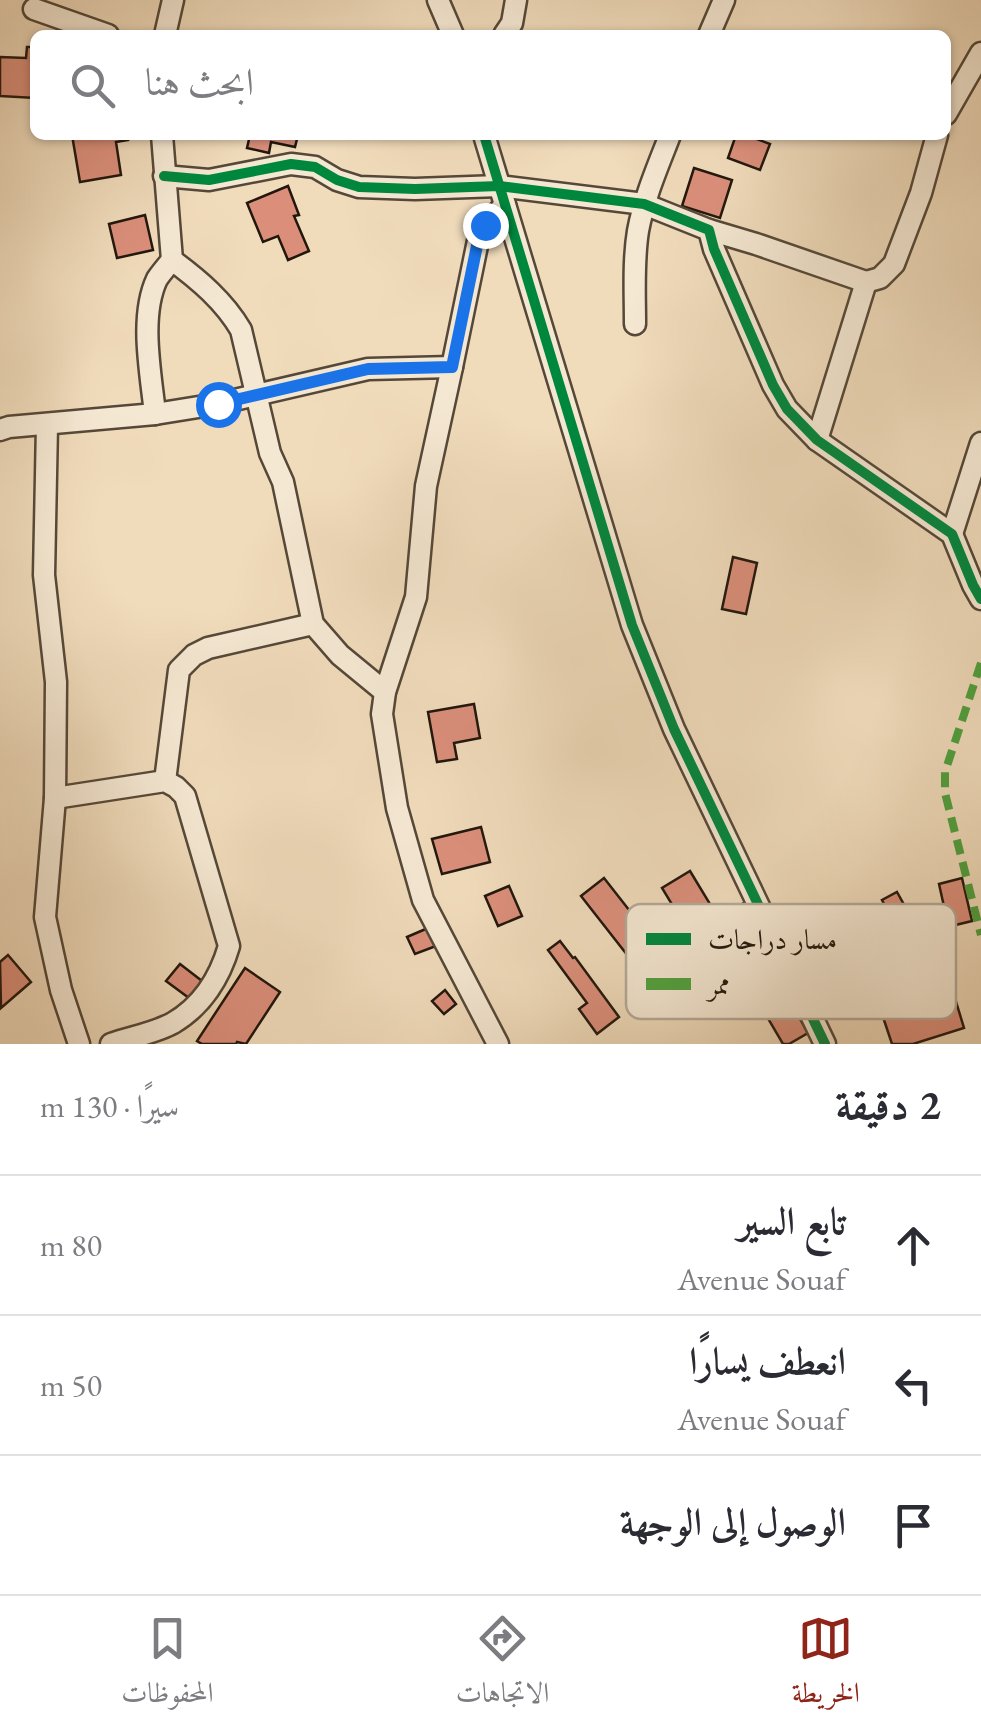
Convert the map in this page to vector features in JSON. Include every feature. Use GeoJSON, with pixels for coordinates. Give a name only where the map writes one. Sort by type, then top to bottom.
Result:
{"type":"FeatureCollection","features":[{"type":"Feature","properties":{"kind":"street"},"geometry":{"type":"LineString","coordinates":[[166,30],[173,0]]}},
{"type":"Feature","properties":{"kind":"street"},"geometry":{"type":"LineString","coordinates":[[438,0],[450,30]]}},
{"type":"Feature","properties":{"kind":"street"},"geometry":{"type":"LineString","coordinates":[[507,30],[516,0]]}},
{"type":"Feature","properties":{"kind":"street"},"geometry":{"type":"LineString","coordinates":[[710,30],[724,0]]}},
{"type":"Feature","properties":{"kind":"street"},"geometry":{"type":"LineString","coordinates":[[34,9],[94,30]]}},
{"type":"Feature","properties":{"kind":"street"},"geometry":{"type":"LineString","coordinates":[[951,105],[981,53]]}},
{"type":"Feature","properties":{"kind":"street"},"geometry":{"type":"LineString","coordinates":[[156,414],[148,348],[150,303],[158,278],[172,260],[162,140]]}},
{"type":"Feature","properties":{"kind":"street"},"geometry":{"type":"LineString","coordinates":[[486,140],[632,625],[674,729],[758,904]]}},
{"type":"Feature","properties":{"kind":"street"},"geometry":{"type":"LineString","coordinates":[[635,324],[634,260],[644,204],[668,140]]}},
{"type":"Feature","properties":{"kind":"street"},"geometry":{"type":"LineString","coordinates":[[164,176],[209,180],[291,164],[315,167],[359,188],[644,204],[866,282],[880,278],[894,264],[921,193],[936,140]]}},
{"type":"Feature","properties":{"kind":"street"},"geometry":{"type":"LineString","coordinates":[[498,1044],[423,900],[397,808],[382,714],[385,692],[416,597],[426,486],[479,236],[502,195]]}},
{"type":"Feature","properties":{"kind":"street"},"geometry":{"type":"LineString","coordinates":[[709,230],[787,409],[817,440],[952,534],[981,599]]}},
{"type":"Feature","properties":{"kind":"street"},"geometry":{"type":"LineString","coordinates":[[172,260],[231,312],[241,330],[270,453],[283,482],[312,624],[340,656],[385,692]]}},
{"type":"Feature","properties":{"kind":"street"},"geometry":{"type":"LineString","coordinates":[[817,440],[866,282]]}},
{"type":"Feature","properties":{"kind":"street"},"geometry":{"type":"LineString","coordinates":[[0,430],[9,426],[156,414],[368,369],[452,367]]}},
{"type":"Feature","properties":{"kind":"street"},"geometry":{"type":"LineString","coordinates":[[47,425],[44,575],[56,682],[55,798],[45,917],[61,990],[79,1044]]}},
{"type":"Feature","properties":{"kind":"street"},"geometry":{"type":"LineString","coordinates":[[952,534],[981,442]]}},
{"type":"Feature","properties":{"kind":"street"},"geometry":{"type":"LineString","coordinates":[[164,781],[179,670],[208,648],[312,624]]}},
{"type":"Feature","properties":{"kind":"street"},"geometry":{"type":"LineString","coordinates":[[55,798],[164,781],[176,787],[185,796],[229,946],[222,969],[201,1000],[172,1023],[111,1044]]}},
{"type":"Feature","properties":{"kind":"street"},"geometry":{"type":"LineString","coordinates":[[813,1019],[825,1044]]}},
{"type":"Feature","properties":{"kind":"building"},"geometry":{"type":"Polygon","coordinates":[[[30,47],[30,98],[0,96],[0,57],[26,58],[30,47]]]}},
{"type":"Feature","properties":{"kind":"building"},"geometry":{"type":"Polygon","coordinates":[[[73,140],[128,140],[116,142],[121,175],[80,182],[73,140]]]}},
{"type":"Feature","properties":{"kind":"building"},"geometry":{"type":"Polygon","coordinates":[[[249,140],[297,140],[295,147],[271,142],[269,153],[247,148],[249,140]]]}},
{"type":"Feature","properties":{"kind":"building"},"geometry":{"type":"Polygon","coordinates":[[[734,140],[770,144],[760,170],[728,158],[734,140]]]}},
{"type":"Feature","properties":{"kind":"building"},"geometry":{"type":"Polygon","coordinates":[[[694,168],[732,180],[720,218],[682,206],[694,168]]]}},
{"type":"Feature","properties":{"kind":"building"},"geometry":{"type":"Polygon","coordinates":[[[288,186],[299,215],[294,216],[309,251],[288,260],[278,236],[263,242],[247,203],[288,186]]]}},
{"type":"Feature","properties":{"kind":"building"},"geometry":{"type":"Polygon","coordinates":[[[145,215],[153,250],[117,258],[109,224],[145,215]]]}},
{"type":"Feature","properties":{"kind":"building"},"geometry":{"type":"Polygon","coordinates":[[[733,557],[757,563],[746,614],[722,609],[733,557]]]}},
{"type":"Feature","properties":{"kind":"building"},"geometry":{"type":"Polygon","coordinates":[[[474,704],[480,738],[454,743],[457,759],[437,762],[428,712],[474,704]]]}},
{"type":"Feature","properties":{"kind":"building"},"geometry":{"type":"Polygon","coordinates":[[[481,827],[490,862],[442,874],[432,839],[481,827]]]}},
{"type":"Feature","properties":{"kind":"building"},"geometry":{"type":"Polygon","coordinates":[[[690,871],[710,904],[672,904],[662,888],[690,871]]]}},
{"type":"Feature","properties":{"kind":"building"},"geometry":{"type":"Polygon","coordinates":[[[604,878],[626,906],[626,953],[581,896],[604,878]]]}},
{"type":"Feature","properties":{"kind":"building"},"geometry":{"type":"Polygon","coordinates":[[[962,878],[972,921],[956,925],[956,904],[943,904],[939,884],[962,878]]]}},
{"type":"Feature","properties":{"kind":"building"},"geometry":{"type":"Polygon","coordinates":[[[509,886],[522,916],[498,926],[485,896],[509,886]]]}},
{"type":"Feature","properties":{"kind":"building"},"geometry":{"type":"Polygon","coordinates":[[[897,892],[904,904],[884,904],[882,900],[897,892]]]}},
{"type":"Feature","properties":{"kind":"building"},"geometry":{"type":"Polygon","coordinates":[[[428,928],[436,946],[415,954],[407,937],[428,928]]]}},
{"type":"Feature","properties":{"kind":"building"},"geometry":{"type":"Polygon","coordinates":[[[560,941],[619,1017],[597,1034],[579,1009],[587,1003],[548,950],[560,941]]]}},
{"type":"Feature","properties":{"kind":"building"},"geometry":{"type":"Polygon","coordinates":[[[8,955],[31,982],[1,1008],[0,962],[8,955]]]}},
{"type":"Feature","properties":{"kind":"building"},"geometry":{"type":"Polygon","coordinates":[[[180,964],[206,984],[193,1001],[166,981],[180,964]]]}},
{"type":"Feature","properties":{"kind":"building"},"geometry":{"type":"Polygon","coordinates":[[[245,968],[280,992],[246,1044],[197,1041],[245,968]]]}},
{"type":"Feature","properties":{"kind":"building"},"geometry":{"type":"Polygon","coordinates":[[[445,990],[456,1004],[444,1014],[432,1001],[445,990]]]}},
{"type":"Feature","properties":{"kind":"building"},"geometry":{"type":"Polygon","coordinates":[[[956,1002],[964,1028],[913,1044],[892,1044],[884,1019],[956,1019],[956,1002]]]}},
{"type":"Feature","properties":{"kind":"building"},"geometry":{"type":"Polygon","coordinates":[[[768,1019],[800,1019],[808,1033],[783,1044],[768,1019]]]}},
{"type":"Feature","properties":{"kind":"marked path"},"geometry":{"type":"LineString","coordinates":[[981,663],[945,772],[945,793],[981,935]]}},
{"type":"Feature","properties":{"kind":"cycle path"},"geometry":{"type":"LineString","coordinates":[[486,140],[632,625],[674,729],[758,904]]}},
{"type":"Feature","properties":{"kind":"cycle path"},"geometry":{"type":"LineString","coordinates":[[164,176],[209,180],[291,164],[315,167],[359,187],[499,186],[644,204],[709,230],[773,385],[787,409],[817,440],[952,534],[981,599]]}},
{"type":"Feature","properties":{"kind":"cycle path"},"geometry":{"type":"LineString","coordinates":[[813,1019],[825,1044]]}},
{"type":"Feature","properties":{"kind":"route"},"geometry":{"type":"LineString","coordinates":[[218,404],[368,369],[452,367],[479,236],[485,225]]}}]}
